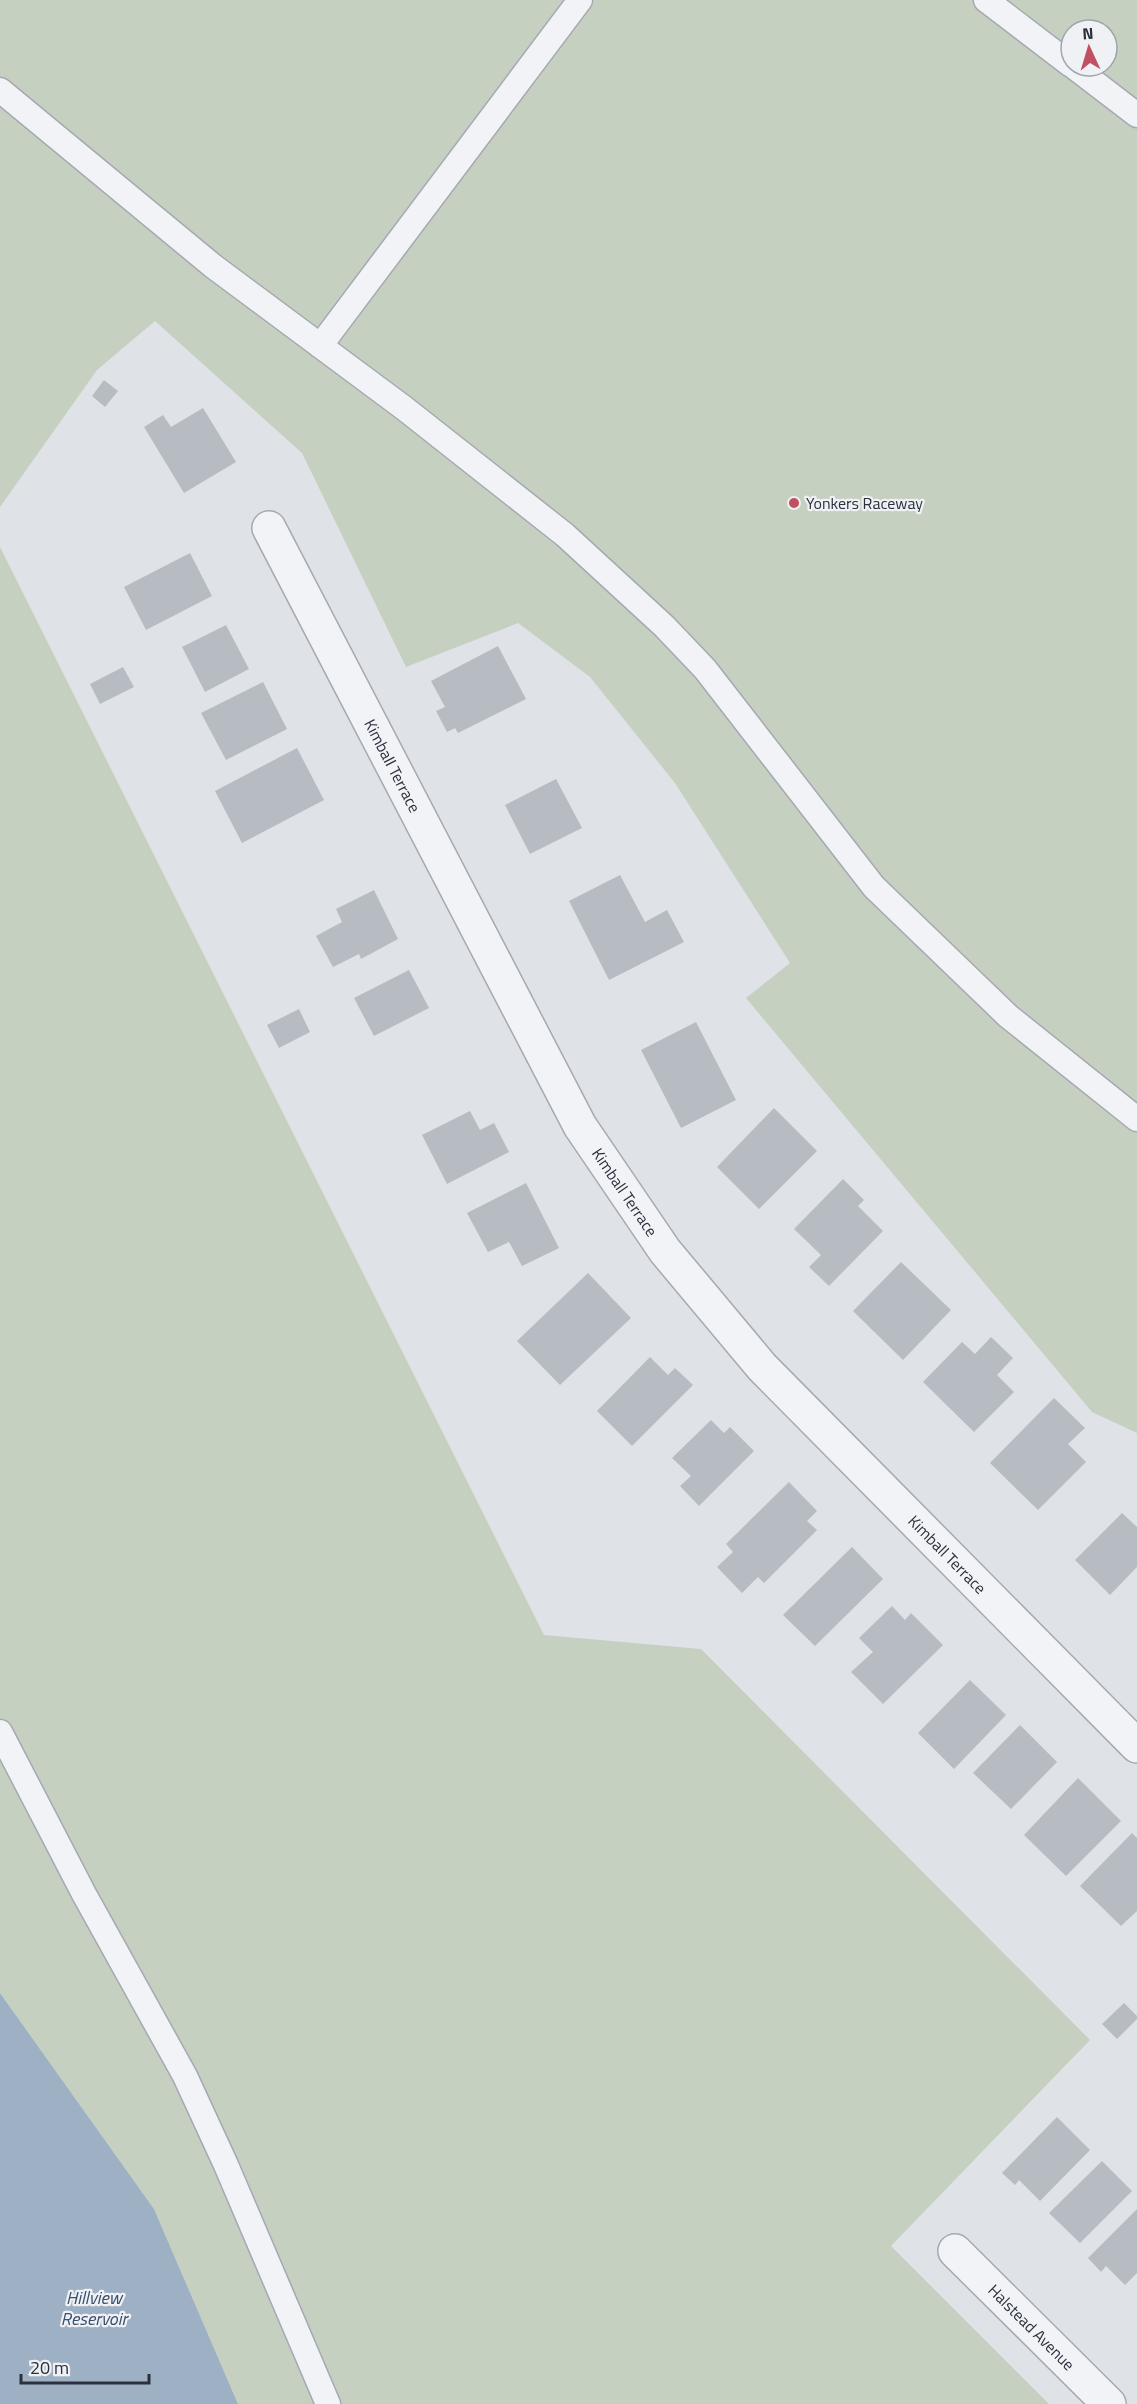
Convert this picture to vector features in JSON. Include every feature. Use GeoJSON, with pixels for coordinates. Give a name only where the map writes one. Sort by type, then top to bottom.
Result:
{"type":"FeatureCollection","features":[{"type":"Feature","properties":{"kind":"street","name":"Kimball Terrace"},"geometry":{"type":"LineString","coordinates":[[269,528],[580,1126],[665,1251],[762,1367],[1137,1746]]}},
{"type":"Feature","properties":{"kind":"street","name":"Halstead Avenue"},"geometry":{"type":"LineString","coordinates":[[955,2251],[1109,2404]]}},
{"type":"Feature","properties":{"kind":"lane"},"geometry":{"type":"LineString","coordinates":[[320,346],[580,0]]}},
{"type":"Feature","properties":{"kind":"lane"},"geometry":{"type":"LineString","coordinates":[[986,0],[1059,55]]}},
{"type":"Feature","properties":{"kind":"lane"},"geometry":{"type":"LineString","coordinates":[[1089,78],[1137,115]]}},
{"type":"Feature","properties":{"kind":"lane"},"geometry":{"type":"LineString","coordinates":[[0,90],[213,266],[404,408],[565,535],[664,626],[705,669],[874,887],[1008,1016],[1137,1119]]}},
{"type":"Feature","properties":{"kind":"lane"},"geometry":{"type":"LineString","coordinates":[[0,1732],[84,1894],[185,2076],[226,2165],[328,2404]]}},
{"type":"Feature","properties":{"kind":"green space","name":"Yonkers Raceway"},"geometry":{"type":"Polygon","coordinates":[[[0,0],[1137,0],[1137,1433],[1092,1412],[746,998],[790,963],[675,783],[590,677],[518,623],[406,667],[302,453],[155,321],[97,370],[0,507],[0,0]]]}},
{"type":"Feature","properties":{"kind":"green space"},"geometry":{"type":"Polygon","coordinates":[[[0,547],[544,1635],[701,1649],[1090,2040],[891,2246],[1049,2404],[238,2404],[154,2209],[0,1993],[0,547]]]}},
{"type":"Feature","properties":{"kind":"water","name":"Hillview Reservoir"},"geometry":{"type":"Polygon","coordinates":[[[0,1993],[154,2209],[238,2404],[0,2404],[0,1993]]]}},
{"type":"Feature","properties":{"kind":"building"},"geometry":{"type":"Polygon","coordinates":[[[104,380],[118,391],[105,407],[92,396],[104,380]]]}},
{"type":"Feature","properties":{"kind":"building"},"geometry":{"type":"Polygon","coordinates":[[[203,408],[236,462],[184,493],[144,427],[163,415],[171,427],[203,408]]]}},
{"type":"Feature","properties":{"kind":"building"},"geometry":{"type":"Polygon","coordinates":[[[190,553],[212,596],[146,630],[124,587],[190,553]]]}},
{"type":"Feature","properties":{"kind":"building"},"geometry":{"type":"Polygon","coordinates":[[[226,625],[249,669],[205,692],[182,647],[226,625]]]}},
{"type":"Feature","properties":{"kind":"building"},"geometry":{"type":"Polygon","coordinates":[[[498,646],[526,699],[458,733],[455,728],[447,732],[436,711],[445,707],[431,681],[498,646]]]}},
{"type":"Feature","properties":{"kind":"building"},"geometry":{"type":"Polygon","coordinates":[[[123,667],[134,687],[100,704],[90,684],[123,667]]]}},
{"type":"Feature","properties":{"kind":"building"},"geometry":{"type":"Polygon","coordinates":[[[263,682],[287,729],[226,760],[201,713],[263,682]]]}},
{"type":"Feature","properties":{"kind":"building"},"geometry":{"type":"Polygon","coordinates":[[[297,748],[324,800],[242,843],[215,791],[297,748]]]}},
{"type":"Feature","properties":{"kind":"building"},"geometry":{"type":"Polygon","coordinates":[[[556,779],[582,828],[530,854],[505,805],[556,779]]]}},
{"type":"Feature","properties":{"kind":"building"},"geometry":{"type":"Polygon","coordinates":[[[620,875],[645,922],[667,910],[684,942],[609,980],[569,901],[620,875]]]}},
{"type":"Feature","properties":{"kind":"building"},"geometry":{"type":"Polygon","coordinates":[[[374,890],[398,939],[361,959],[359,954],[333,967],[316,936],[342,922],[336,909],[374,890]]]}},
{"type":"Feature","properties":{"kind":"building"},"geometry":{"type":"Polygon","coordinates":[[[409,970],[429,1008],[374,1036],[354,998],[409,970]]]}},
{"type":"Feature","properties":{"kind":"building"},"geometry":{"type":"Polygon","coordinates":[[[299,1009],[310,1032],[279,1048],[267,1025],[299,1009]]]}},
{"type":"Feature","properties":{"kind":"building"},"geometry":{"type":"Polygon","coordinates":[[[696,1022],[736,1100],[681,1128],[641,1050],[696,1022]]]}},
{"type":"Feature","properties":{"kind":"building"},"geometry":{"type":"Polygon","coordinates":[[[774,1108],[817,1151],[759,1209],[717,1167],[774,1108]]]}},
{"type":"Feature","properties":{"kind":"building"},"geometry":{"type":"Polygon","coordinates":[[[470,1111],[480,1130],[494,1123],[509,1152],[447,1184],[422,1135],[470,1111]]]}},
{"type":"Feature","properties":{"kind":"building"},"geometry":{"type":"Polygon","coordinates":[[[843,1179],[864,1200],[858,1206],[883,1231],[829,1286],[809,1267],[821,1255],[794,1229],[843,1179]]]}},
{"type":"Feature","properties":{"kind":"building"},"geometry":{"type":"Polygon","coordinates":[[[526,1183],[559,1248],[522,1266],[509,1242],[488,1252],[467,1213],[526,1183]]]}},
{"type":"Feature","properties":{"kind":"building"},"geometry":{"type":"Polygon","coordinates":[[[901,1262],[951,1310],[903,1360],[853,1311],[901,1262]]]}},
{"type":"Feature","properties":{"kind":"building"},"geometry":{"type":"Polygon","coordinates":[[[588,1273],[631,1318],[560,1385],[517,1341],[588,1273]]]}},
{"type":"Feature","properties":{"kind":"building"},"geometry":{"type":"Polygon","coordinates":[[[991,1337],[1013,1358],[997,1375],[1014,1392],[974,1432],[923,1382],[962,1342],[975,1354],[991,1337]]]}},
{"type":"Feature","properties":{"kind":"building"},"geometry":{"type":"Polygon","coordinates":[[[650,1357],[668,1375],[675,1368],[693,1385],[632,1446],[597,1411],[650,1357]]]}},
{"type":"Feature","properties":{"kind":"building"},"geometry":{"type":"Polygon","coordinates":[[[1054,1398],[1085,1428],[1068,1444],[1086,1462],[1038,1510],[990,1463],[1054,1398]]]}},
{"type":"Feature","properties":{"kind":"building"},"geometry":{"type":"Polygon","coordinates":[[[711,1420],[724,1433],[730,1427],[754,1451],[699,1506],[680,1486],[691,1476],[672,1458],[711,1420]]]}},
{"type":"Feature","properties":{"kind":"building"},"geometry":{"type":"Polygon","coordinates":[[[789,1482],[817,1511],[807,1521],[817,1530],[764,1583],[758,1577],[742,1593],[717,1567],[733,1552],[726,1544],[789,1482]]]}},
{"type":"Feature","properties":{"kind":"building"},"geometry":{"type":"Polygon","coordinates":[[[1122,1513],[1137,1527],[1137,1567],[1110,1595],[1075,1560],[1122,1513]]]}},
{"type":"Feature","properties":{"kind":"building"},"geometry":{"type":"Polygon","coordinates":[[[852,1547],[883,1579],[815,1646],[783,1615],[852,1547]]]}},
{"type":"Feature","properties":{"kind":"building"},"geometry":{"type":"Polygon","coordinates":[[[892,1606],[905,1620],[911,1613],[943,1645],[883,1704],[851,1672],[873,1652],[859,1638],[892,1606]]]}},
{"type":"Feature","properties":{"kind":"building"},"geometry":{"type":"Polygon","coordinates":[[[970,1680],[1006,1715],[954,1769],[918,1733],[970,1680]]]}},
{"type":"Feature","properties":{"kind":"building"},"geometry":{"type":"Polygon","coordinates":[[[1020,1725],[1057,1762],[1011,1809],[973,1773],[1020,1725]]]}},
{"type":"Feature","properties":{"kind":"building"},"geometry":{"type":"Polygon","coordinates":[[[1078,1778],[1121,1821],[1066,1876],[1024,1835],[1078,1778]]]}},
{"type":"Feature","properties":{"kind":"building"},"geometry":{"type":"Polygon","coordinates":[[[1132,1833],[1137,1838],[1137,1911],[1121,1926],[1080,1886],[1132,1833]]]}},
{"type":"Feature","properties":{"kind":"building"},"geometry":{"type":"Polygon","coordinates":[[[1124,2003],[1137,2016],[1137,2019],[1117,2039],[1102,2024],[1124,2003]]]}},
{"type":"Feature","properties":{"kind":"building"},"geometry":{"type":"Polygon","coordinates":[[[1057,2117],[1090,2150],[1040,2201],[1019,2180],[1015,2185],[1002,2173],[1057,2117]]]}},
{"type":"Feature","properties":{"kind":"building"},"geometry":{"type":"Polygon","coordinates":[[[1102,2161],[1132,2191],[1080,2243],[1049,2213],[1102,2161]]]}},
{"type":"Feature","properties":{"kind":"building"},"geometry":{"type":"Polygon","coordinates":[[[1137,2209],[1137,2273],[1125,2285],[1106,2266],[1101,2272],[1088,2258],[1137,2209]]]}},
{"type":"Feature","properties":{"kind":"place","name":"Yonkers Raceway"},"geometry":{"type":"Point","coordinates":[794,503]}}]}
